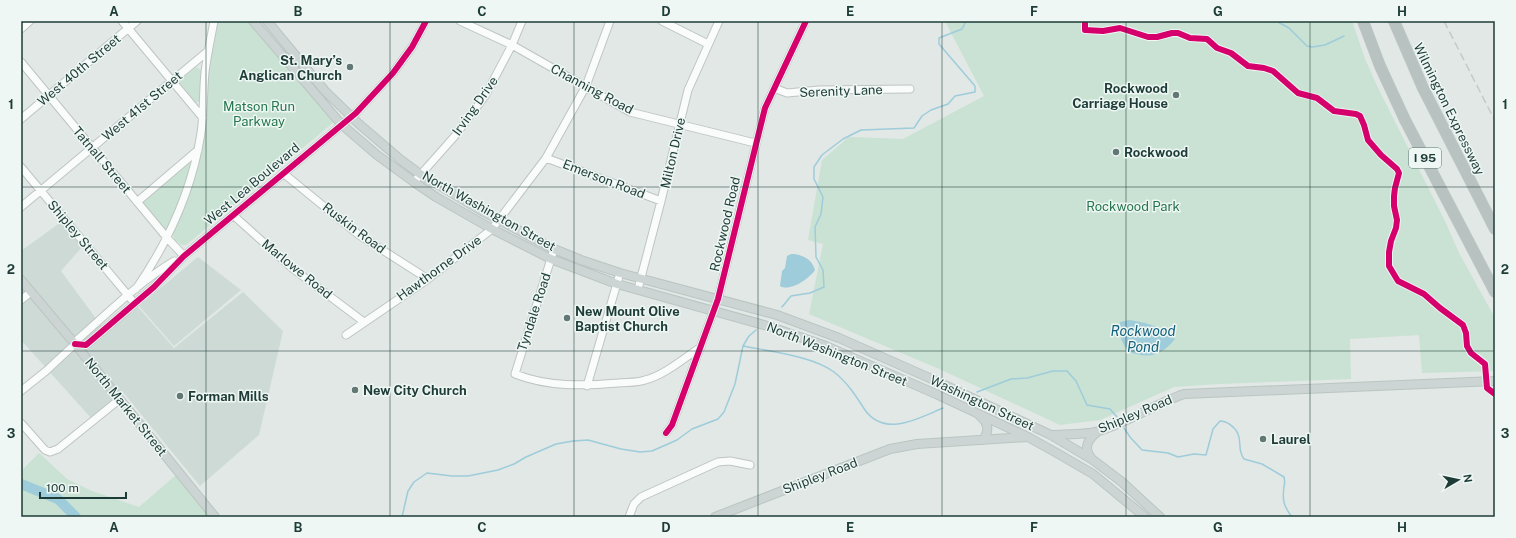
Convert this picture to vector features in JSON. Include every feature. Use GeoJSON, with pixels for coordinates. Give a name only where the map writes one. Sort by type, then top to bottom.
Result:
{"type":"FeatureCollection","features":[{"type":"Feature","properties":{"kind":"highway","name":"I 95"},"geometry":{"type":"LineString","coordinates":[[1363,21],[1380,66],[1405,120],[1495,292]]}},
{"type":"Feature","properties":{"kind":"highway","name":"Wilmington Expressway"},"geometry":{"type":"LineString","coordinates":[[1394,21],[1423,88],[1495,230]]}},
{"type":"Feature","properties":{"kind":"main road","name":"North Washington Street"},"geometry":{"type":"LineString","coordinates":[[253,21],[341,124],[377,155],[414,182],[436,197],[492,229],[551,259],[617,284],[772,327],[826,346],[947,399],[1028,437]]}},
{"type":"Feature","properties":{"kind":"main road","name":"North Washington Street"},"geometry":{"type":"LineString","coordinates":[[267,21],[325,91],[359,124],[420,174],[498,220],[554,249],[620,273],[718,299]]}},
{"type":"Feature","properties":{"kind":"main road","name":"North Market Street"},"geometry":{"type":"LineString","coordinates":[[21,280],[75,344],[215,517]]}},
{"type":"Feature","properties":{"kind":"main road","name":"Washington Street"},"geometry":{"type":"LineString","coordinates":[[718,299],[777,315],[839,338],[1051,435],[1093,460],[1122,482],[1160,517]]}},
{"type":"Feature","properties":{"kind":"main road","name":"Shipley Road"},"geometry":{"type":"LineString","coordinates":[[715,517],[890,449],[917,444],[1097,432],[1164,401],[1184,394],[1495,381]]}},
{"type":"Feature","properties":{"kind":"main road"},"geometry":{"type":"LineString","coordinates":[[970,410],[983,419],[986,423],[987,433],[983,440]]}},
{"type":"Feature","properties":{"kind":"main road"},"geometry":{"type":"LineString","coordinates":[[1093,460],[1087,452],[1087,445],[1091,436],[1097,432]]}},
{"type":"Feature","properties":{"kind":"main road","name":"Washington Street"},"geometry":{"type":"LineString","coordinates":[[1028,437],[1093,474],[1145,517]]}},
{"type":"Feature","properties":{"kind":"street"},"geometry":{"type":"LineString","coordinates":[[21,29],[30,21]]}},
{"type":"Feature","properties":{"kind":"street"},"geometry":{"type":"LineString","coordinates":[[122,21],[203,118]]}},
{"type":"Feature","properties":{"kind":"street","name":"West 40th Street"},"geometry":{"type":"LineString","coordinates":[[21,119],[137,21]]}},
{"type":"Feature","properties":{"kind":"street"},"geometry":{"type":"LineString","coordinates":[[136,289],[150,270],[168,239],[190,184],[198,150],[203,118],[204,85],[208,51],[214,21]]}},
{"type":"Feature","properties":{"kind":"street","name":"West Lea Boulevard"},"geometry":{"type":"LineString","coordinates":[[184,256],[162,268],[77,340],[75,344],[86,345],[154,287],[184,256],[341,124],[352,117],[393,73],[412,47],[426,21]]}},
{"type":"Feature","properties":{"kind":"street","name":"Channing Road"},"geometry":{"type":"LineString","coordinates":[[460,21],[512,45],[630,112],[755,143]]}},
{"type":"Feature","properties":{"kind":"street","name":"Irving Drive"},"geometry":{"type":"LineString","coordinates":[[414,182],[454,137],[485,96],[512,45],[522,21]]}},
{"type":"Feature","properties":{"kind":"street","name":"Hawthorne Drive"},"geometry":{"type":"LineString","coordinates":[[346,335],[428,279],[492,229],[546,158],[586,86],[610,21]]}},
{"type":"Feature","properties":{"kind":"street"},"geometry":{"type":"LineString","coordinates":[[662,21],[708,44]]}},
{"type":"Feature","properties":{"kind":"street","name":"Milton Drive"},"geometry":{"type":"LineString","coordinates":[[638,289],[688,90],[719,21]]}},
{"type":"Feature","properties":{"kind":"street","name":"Rockwood Road"},"geometry":{"type":"LineString","coordinates":[[666,433],[672,425],[718,299],[755,143],[765,108],[806,21]]}},
{"type":"Feature","properties":{"kind":"street","name":"West 41st Street"},"geometry":{"type":"LineString","coordinates":[[21,207],[208,51]]}},
{"type":"Feature","properties":{"kind":"street","name":"Tatnall Street"},"geometry":{"type":"LineString","coordinates":[[21,62],[168,239],[184,256]]}},
{"type":"Feature","properties":{"kind":"street","name":"Serenity Lane"},"geometry":{"type":"LineString","coordinates":[[774,88],[787,93],[819,90],[910,89]]}},
{"type":"Feature","properties":{"kind":"street"},"geometry":{"type":"LineString","coordinates":[[137,202],[198,150]]}},
{"type":"Feature","properties":{"kind":"street","name":"Emerson Road"},"geometry":{"type":"LineString","coordinates":[[546,158],[661,201]]}},
{"type":"Feature","properties":{"kind":"street","name":"Shipley Street"},"geometry":{"type":"LineString","coordinates":[[21,167],[135,303]]}},
{"type":"Feature","properties":{"kind":"street","name":"Ruskin Road"},"geometry":{"type":"LineString","coordinates":[[283,173],[359,236],[428,279]]}},
{"type":"Feature","properties":{"kind":"street","name":"Marlowe Road"},"geometry":{"type":"LineString","coordinates":[[233,215],[292,268],[364,322]]}},
{"type":"Feature","properties":{"kind":"street","name":"Tyndale Road"},"geometry":{"type":"LineString","coordinates":[[554,249],[514,374],[551,384],[587,386]]}},
{"type":"Feature","properties":{"kind":"street"},"geometry":{"type":"LineString","coordinates":[[620,273],[587,386],[645,380],[661,373],[701,347]]}},
{"type":"Feature","properties":{"kind":"street"},"geometry":{"type":"LineString","coordinates":[[21,300],[31,292]]}},
{"type":"Feature","properties":{"kind":"street"},"geometry":{"type":"LineString","coordinates":[[21,391],[46,371],[75,344]]}},
{"type":"Feature","properties":{"kind":"street"},"geometry":{"type":"LineString","coordinates":[[21,423],[45,450],[50,452],[58,449],[120,399]]}},
{"type":"Feature","properties":{"kind":"street"},"geometry":{"type":"LineString","coordinates":[[629,517],[634,504],[641,497],[718,462],[730,461],[750,465]]}},
{"type":"Feature","properties":{"kind":"shaded area"},"geometry":{"type":"Polygon","coordinates":[[[61,222],[82,247],[61,271],[106,332],[137,306],[174,348],[243,292],[283,331],[259,435],[200,486],[122,391],[91,418],[21,340],[21,251],[61,222]]]}},
{"type":"Feature","properties":{"kind":"shaded area"},"geometry":{"type":"Polygon","coordinates":[[[198,257],[241,290],[174,346],[139,306],[198,257]]]}},
{"type":"Feature","properties":{"kind":"green space","name":"Matson Run Parkway"},"geometry":{"type":"Polygon","coordinates":[[[216,21],[251,21],[335,121],[186,245],[182,245],[174,240],[173,233],[182,213],[207,88],[211,46],[216,21]]]}},
{"type":"Feature","properties":{"kind":"green space","name":"Rockwood Park"},"geometry":{"type":"Polygon","coordinates":[[[945,21],[1352,21],[1365,59],[1378,88],[1445,221],[1459,253],[1495,318],[1495,371],[1422,373],[1419,335],[1350,339],[1351,379],[1174,387],[1100,420],[1060,425],[937,368],[809,314],[823,244],[808,240],[822,160],[849,137],[903,139],[984,96],[945,21]]]}},
{"type":"Feature","properties":{"kind":"green space","name":"Matson Run Parkway"},"geometry":{"type":"Polygon","coordinates":[[[196,67],[201,70],[202,73],[200,101],[196,103],[179,82],[196,67]]]}},
{"type":"Feature","properties":{"kind":"green space"},"geometry":{"type":"Polygon","coordinates":[[[184,164],[191,164],[186,183],[169,227],[164,229],[143,202],[184,164]]]}},
{"type":"Feature","properties":{"kind":"green space"},"geometry":{"type":"Polygon","coordinates":[[[39,453],[67,479],[92,491],[139,507],[176,475],[210,517],[21,517],[21,471],[39,453]]]}},
{"type":"Feature","properties":{"kind":"water"},"geometry":{"type":"Polygon","coordinates":[[[791,254],[799,255],[809,260],[814,266],[815,270],[799,284],[789,287],[780,286],[782,271],[785,268],[787,256],[791,254]]]}},
{"type":"Feature","properties":{"kind":"water","name":"Rockwood Pond"},"geometry":{"type":"Polygon","coordinates":[[[1129,320],[1154,326],[1175,339],[1159,353],[1153,355],[1134,354],[1127,351],[1121,339],[1120,322],[1129,320]]]}},
{"type":"Feature","properties":{"kind":"waterway"},"geometry":{"type":"LineString","coordinates":[[782,307],[791,296],[810,293],[824,287],[823,270],[816,257],[815,227],[821,214],[823,197],[814,179],[814,167],[822,155],[843,139],[861,130],[914,128],[922,116],[931,110],[948,104],[955,96],[975,92],[975,86],[939,44],[939,38],[962,29],[966,21]]}},
{"type":"Feature","properties":{"kind":"waterway"},"geometry":{"type":"LineString","coordinates":[[1276,21],[1289,28],[1307,46],[1312,47],[1325,45],[1344,36]]}},
{"type":"Feature","properties":{"kind":"waterway"},"geometry":{"type":"LineString","coordinates":[[743,346],[749,336],[756,330]]}},
{"type":"Feature","properties":{"kind":"waterway"},"geometry":{"type":"LineString","coordinates":[[402,517],[408,491],[414,482],[427,473],[468,476],[498,470],[556,444],[573,441],[588,440],[621,449],[640,452],[652,451],[677,440],[692,429],[718,419],[724,412],[735,384],[743,346],[803,358],[825,366],[843,380],[855,394],[865,410],[873,418],[882,423],[902,423],[943,408]]}},
{"type":"Feature","properties":{"kind":"waterway"},"geometry":{"type":"LineString","coordinates":[[977,392],[1011,379],[1027,378],[1053,371],[1067,371],[1076,381],[1087,405],[1110,409],[1117,417]]}},
{"type":"Feature","properties":{"kind":"waterway"},"geometry":{"type":"LineString","coordinates":[[1124,428],[1142,450],[1168,453],[1178,457],[1194,454],[1206,455],[1213,429],[1220,421],[1228,423],[1238,434],[1240,449],[1244,459],[1262,464],[1284,477],[1284,503],[1292,517]]}},
{"type":"Feature","properties":{"kind":"waterway"},"geometry":{"type":"LineString","coordinates":[[21,484],[58,499],[76,517]]}},
{"type":"Feature","properties":{"kind":"railway"},"geometry":{"type":"LineString","coordinates":[[1444,21],[1495,121]]}},
{"type":"Feature","properties":{"kind":"cycle path"},"geometry":{"type":"LineString","coordinates":[[75,344],[86,345],[154,287],[184,256],[356,113],[393,73],[412,47],[426,21]]}},
{"type":"Feature","properties":{"kind":"cycle path"},"geometry":{"type":"LineString","coordinates":[[666,433],[672,425],[718,299],[765,108],[806,21]]}},
{"type":"Feature","properties":{"kind":"cycle path"},"geometry":{"type":"LineString","coordinates":[[1085,21],[1085,30],[1103,31],[1120,28],[1148,37],[1178,33],[1190,38],[1207,39],[1217,48],[1231,53],[1248,66],[1273,71],[1298,93],[1317,98],[1334,111],[1356,114],[1360,116],[1368,140],[1381,155],[1397,169],[1399,173],[1394,196],[1394,206],[1397,220],[1389,252],[1389,266],[1398,281],[1424,294],[1463,325],[1466,333],[1467,346],[1471,353],[1485,364],[1487,388],[1495,394]]}},
{"type":"Feature","properties":{"kind":"place","name":"St. Mary’s Anglican Church"},"geometry":{"type":"Point","coordinates":[350,67]}},
{"type":"Feature","properties":{"kind":"place","name":"Rockwood Carriage House"},"geometry":{"type":"Point","coordinates":[1176,95]}},
{"type":"Feature","properties":{"kind":"place","name":"Rockwood"},"geometry":{"type":"Point","coordinates":[1116,152]}},
{"type":"Feature","properties":{"kind":"place","name":"New Mount Olive Baptist Church"},"geometry":{"type":"Point","coordinates":[567,318]}},
{"type":"Feature","properties":{"kind":"place","name":"New City Church"},"geometry":{"type":"Point","coordinates":[355,390]}},
{"type":"Feature","properties":{"kind":"place","name":"Forman Mills"},"geometry":{"type":"Point","coordinates":[180,396]}},
{"type":"Feature","properties":{"kind":"place","name":"Laurel"},"geometry":{"type":"Point","coordinates":[1263,439]}}]}
